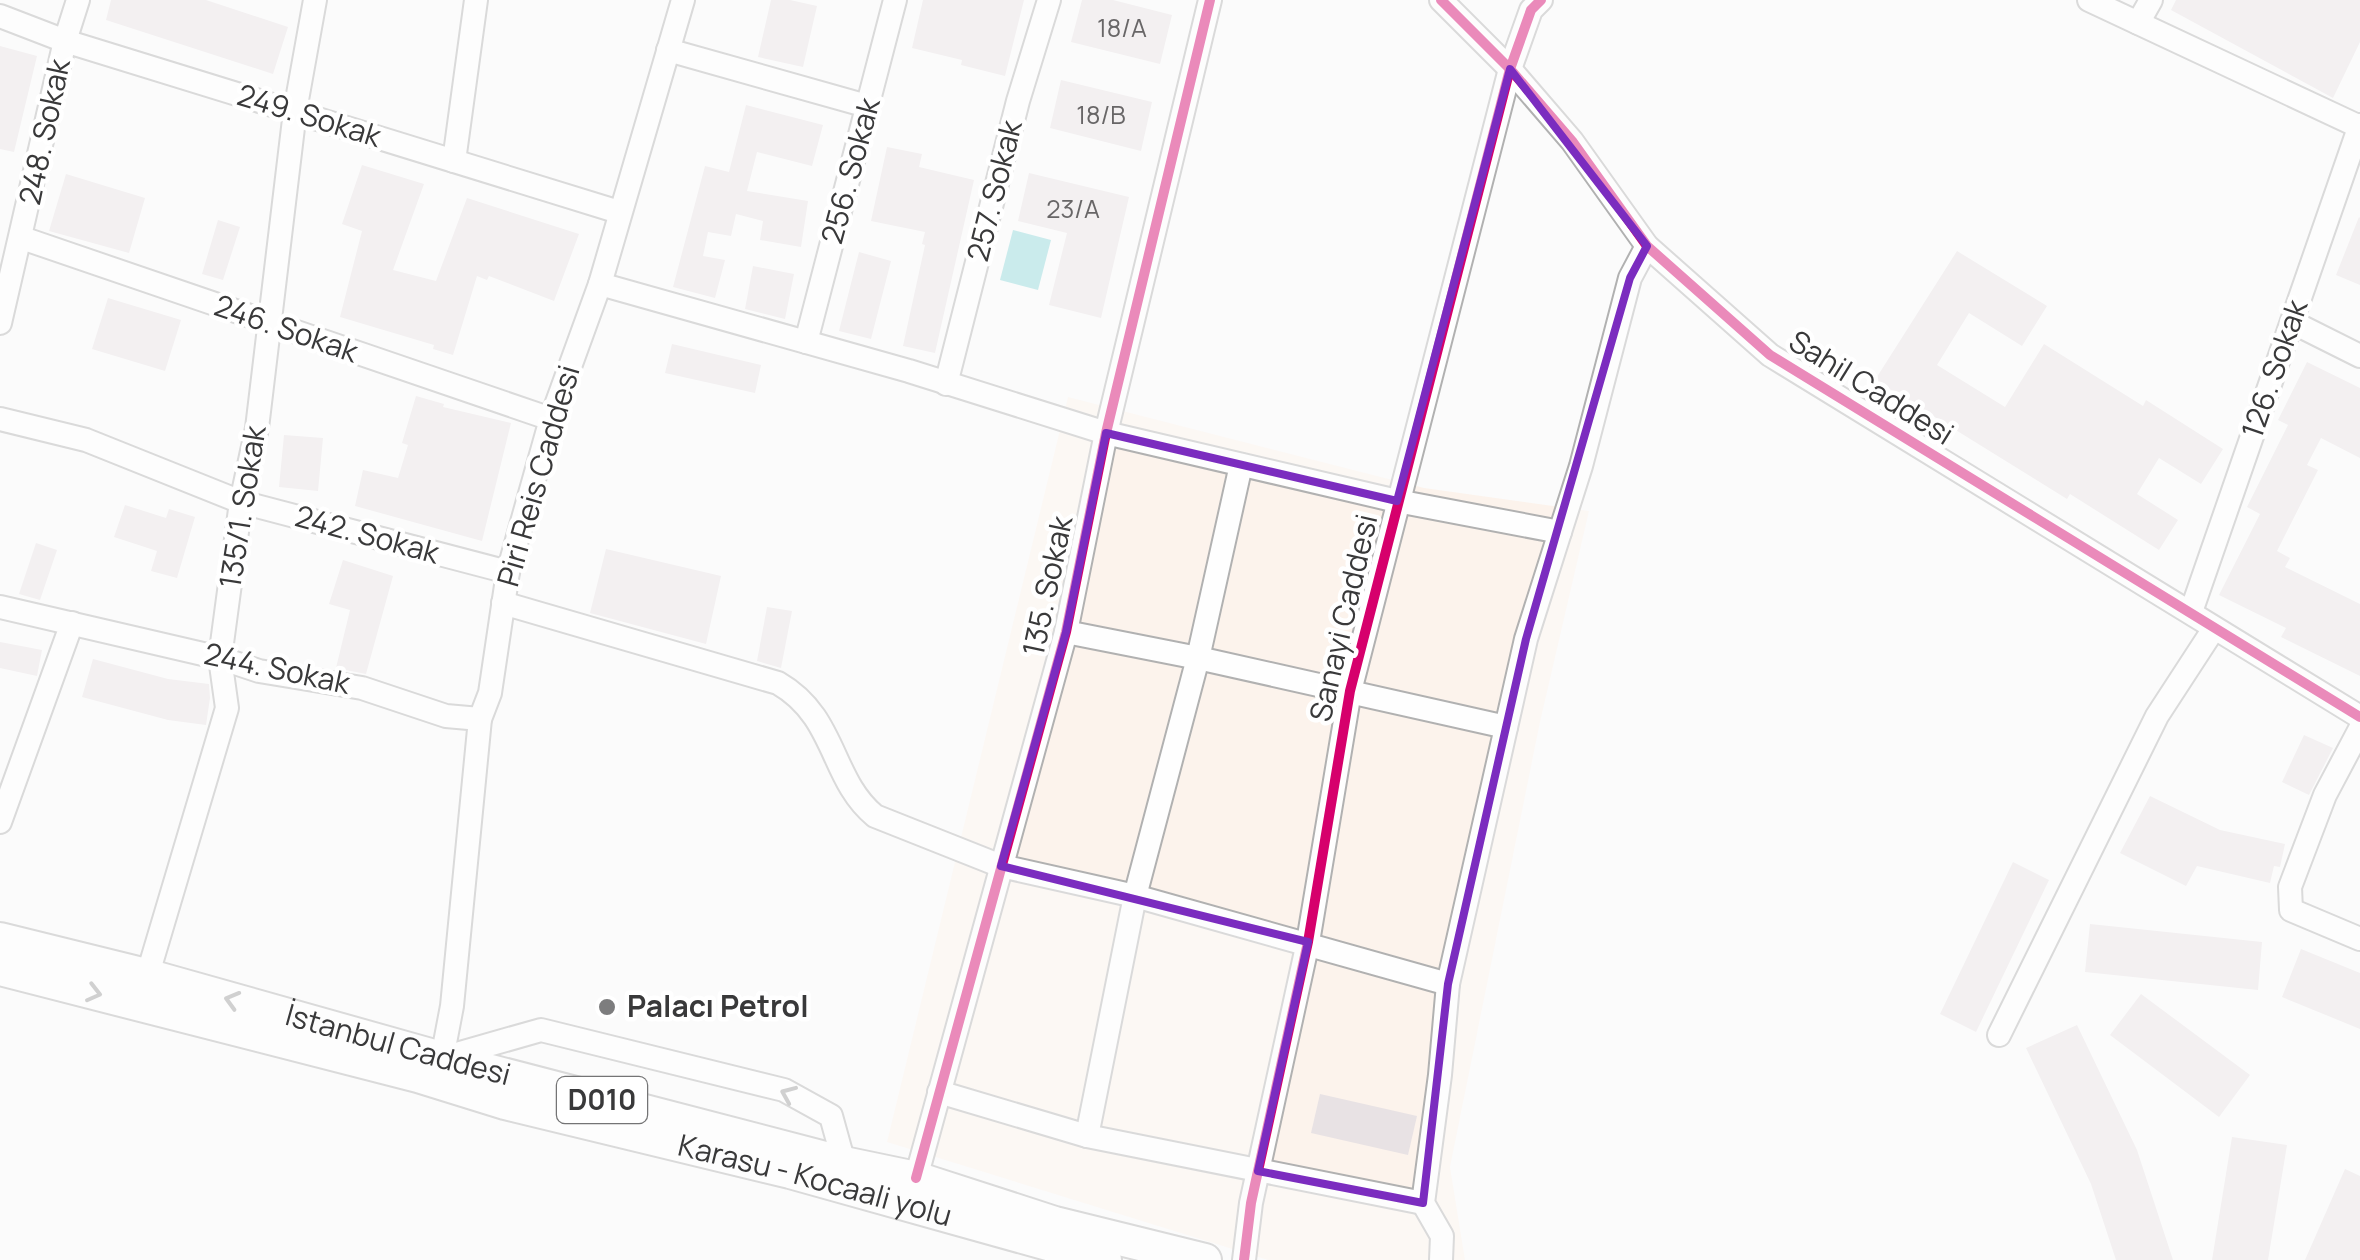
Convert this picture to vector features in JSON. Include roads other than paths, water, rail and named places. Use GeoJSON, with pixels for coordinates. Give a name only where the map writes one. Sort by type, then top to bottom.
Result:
{"type":"FeatureCollection","features":[{"type":"Feature","properties":{"kind":"highway","name":"D010"},"geometry":{"type":"LineString","coordinates":[[0,939],[144,990]]}},
{"type":"Feature","properties":{"kind":"highway","name":"Karasu - Kocaali yolu"},"geometry":{"type":"LineString","coordinates":[[0,969],[144,990],[440,1071],[505,1103],[888,1199],[1106,1260]]}},
{"type":"Feature","properties":{"kind":"highway","name":"İstanbul Caddesi"},"geometry":{"type":"LineString","coordinates":[[440,1071],[916,1178],[1055,1223],[1205,1260]]}},
{"type":"Feature","properties":{"kind":"highway"},"geometry":{"type":"LineString","coordinates":[[888,1199],[1044,1260]]}},
{"type":"Feature","properties":{"kind":"street","name":"248. Sokak"},"geometry":{"type":"LineString","coordinates":[[0,323],[65,40],[78,0]]}},
{"type":"Feature","properties":{"kind":"street","name":"135/1. Sokak"},"geometry":{"type":"LineString","coordinates":[[144,990],[227,708],[220,658],[241,502],[256,428],[295,112],[316,0]]}},
{"type":"Feature","properties":{"kind":"street"},"geometry":{"type":"LineString","coordinates":[[454,161],[476,0]]}},
{"type":"Feature","properties":{"kind":"street","name":"Piri Reis Caddesi"},"geometry":{"type":"LineString","coordinates":[[440,1071],[452,1006],[480,719],[490,693],[508,572],[551,419],[600,284],[682,0]]}},
{"type":"Feature","properties":{"kind":"street","name":"256. Sokak"},"geometry":{"type":"LineString","coordinates":[[806,342],[895,0]]}},
{"type":"Feature","properties":{"kind":"street","name":"257. Sokak"},"geometry":{"type":"LineString","coordinates":[[946,384],[1018,101],[1049,0]]}},
{"type":"Feature","properties":{"kind":"street","name":"135. Sokak"},"geometry":{"type":"LineString","coordinates":[[916,1178],[1066,632],[1106,433],[1210,0]]}},
{"type":"Feature","properties":{"kind":"street","name":"Sahil Caddesi"},"geometry":{"type":"LineString","coordinates":[[1441,0],[1510,69],[1572,141],[1647,246],[1770,355],[2360,717]]}},
{"type":"Feature","properties":{"kind":"street","name":"Sanayi Caddesi"},"geometry":{"type":"LineString","coordinates":[[1244,1260],[1258,1171],[1308,942],[1350,692],[1510,69],[1531,10],[1541,0]]}},
{"type":"Feature","properties":{"kind":"street"},"geometry":{"type":"LineString","coordinates":[[2089,0],[2360,126]]}},
{"type":"Feature","properties":{"kind":"street"},"geometry":{"type":"LineString","coordinates":[[2138,23],[2151,0]]}},
{"type":"Feature","properties":{"kind":"street","name":"249. Sokak"},"geometry":{"type":"LineString","coordinates":[[0,16],[65,40],[619,212]]}},
{"type":"Feature","properties":{"kind":"street"},"geometry":{"type":"LineString","coordinates":[[668,50],[867,106]]}},
{"type":"Feature","properties":{"kind":"street","name":"126. Sokak"},"geometry":{"type":"LineString","coordinates":[[2191,612],[2360,126]]}},
{"type":"Feature","properties":{"kind":"street","name":"246. Sokak"},"geometry":{"type":"LineString","coordinates":[[22,238],[551,419]]}},
{"type":"Feature","properties":{"kind":"street"},"geometry":{"type":"LineString","coordinates":[[1441,1260],[1442,1236],[1423,1203],[1448,984],[1526,639],[1581,466],[1630,278],[1647,246]]}},
{"type":"Feature","properties":{"kind":"street"},"geometry":{"type":"LineString","coordinates":[[600,284],[1106,433],[1398,502],[1560,532]]}},
{"type":"Feature","properties":{"kind":"street"},"geometry":{"type":"LineString","coordinates":[[2292,322],[2360,356]]}},
{"type":"Feature","properties":{"kind":"street","name":"242. Sokak"},"geometry":{"type":"LineString","coordinates":[[0,418],[86,440],[241,502],[508,572]]}},
{"type":"Feature","properties":{"kind":"street"},"geometry":{"type":"LineString","coordinates":[[1087,1136],[1136,896],[1198,658],[1241,465]]}},
{"type":"Feature","properties":{"kind":"street"},"geometry":{"type":"LineString","coordinates":[[503,603],[778,683],[804,701],[824,730],[860,804],[875,816],[1000,866],[1136,896],[1448,984]]}},
{"type":"Feature","properties":{"kind":"street","name":"244. Sokak"},"geometry":{"type":"LineString","coordinates":[[0,606],[220,658],[259,671],[362,688],[446,716],[480,719]]}},
{"type":"Feature","properties":{"kind":"street"},"geometry":{"type":"LineString","coordinates":[[0,822],[72,623]]}},
{"type":"Feature","properties":{"kind":"street"},"geometry":{"type":"LineString","coordinates":[[1999,1035],[2157,716],[2214,630]]}},
{"type":"Feature","properties":{"kind":"street"},"geometry":{"type":"LineString","coordinates":[[1066,632],[1506,728]]}},
{"type":"Feature","properties":{"kind":"street"},"geometry":{"type":"LineString","coordinates":[[2360,729],[2326,796],[2290,887],[2292,910],[2360,938]]}},
{"type":"Feature","properties":{"kind":"street"},"geometry":{"type":"LineString","coordinates":[[440,1071],[541,1030],[784,1090],[831,1116],[844,1163]]}},
{"type":"Feature","properties":{"kind":"street"},"geometry":{"type":"LineString","coordinates":[[939,1092],[1087,1136],[1423,1203]]}},
{"type":"Feature","properties":{"kind":"water"},"geometry":{"type":"Polygon","coordinates":[[[1013,230],[1051,240],[1038,290],[1000,280],[1013,230]]]}},
{"type":"Feature","properties":{"kind":"place","name":"Palacı Petrol"},"geometry":{"type":"Point","coordinates":[607,1007]}}]}
